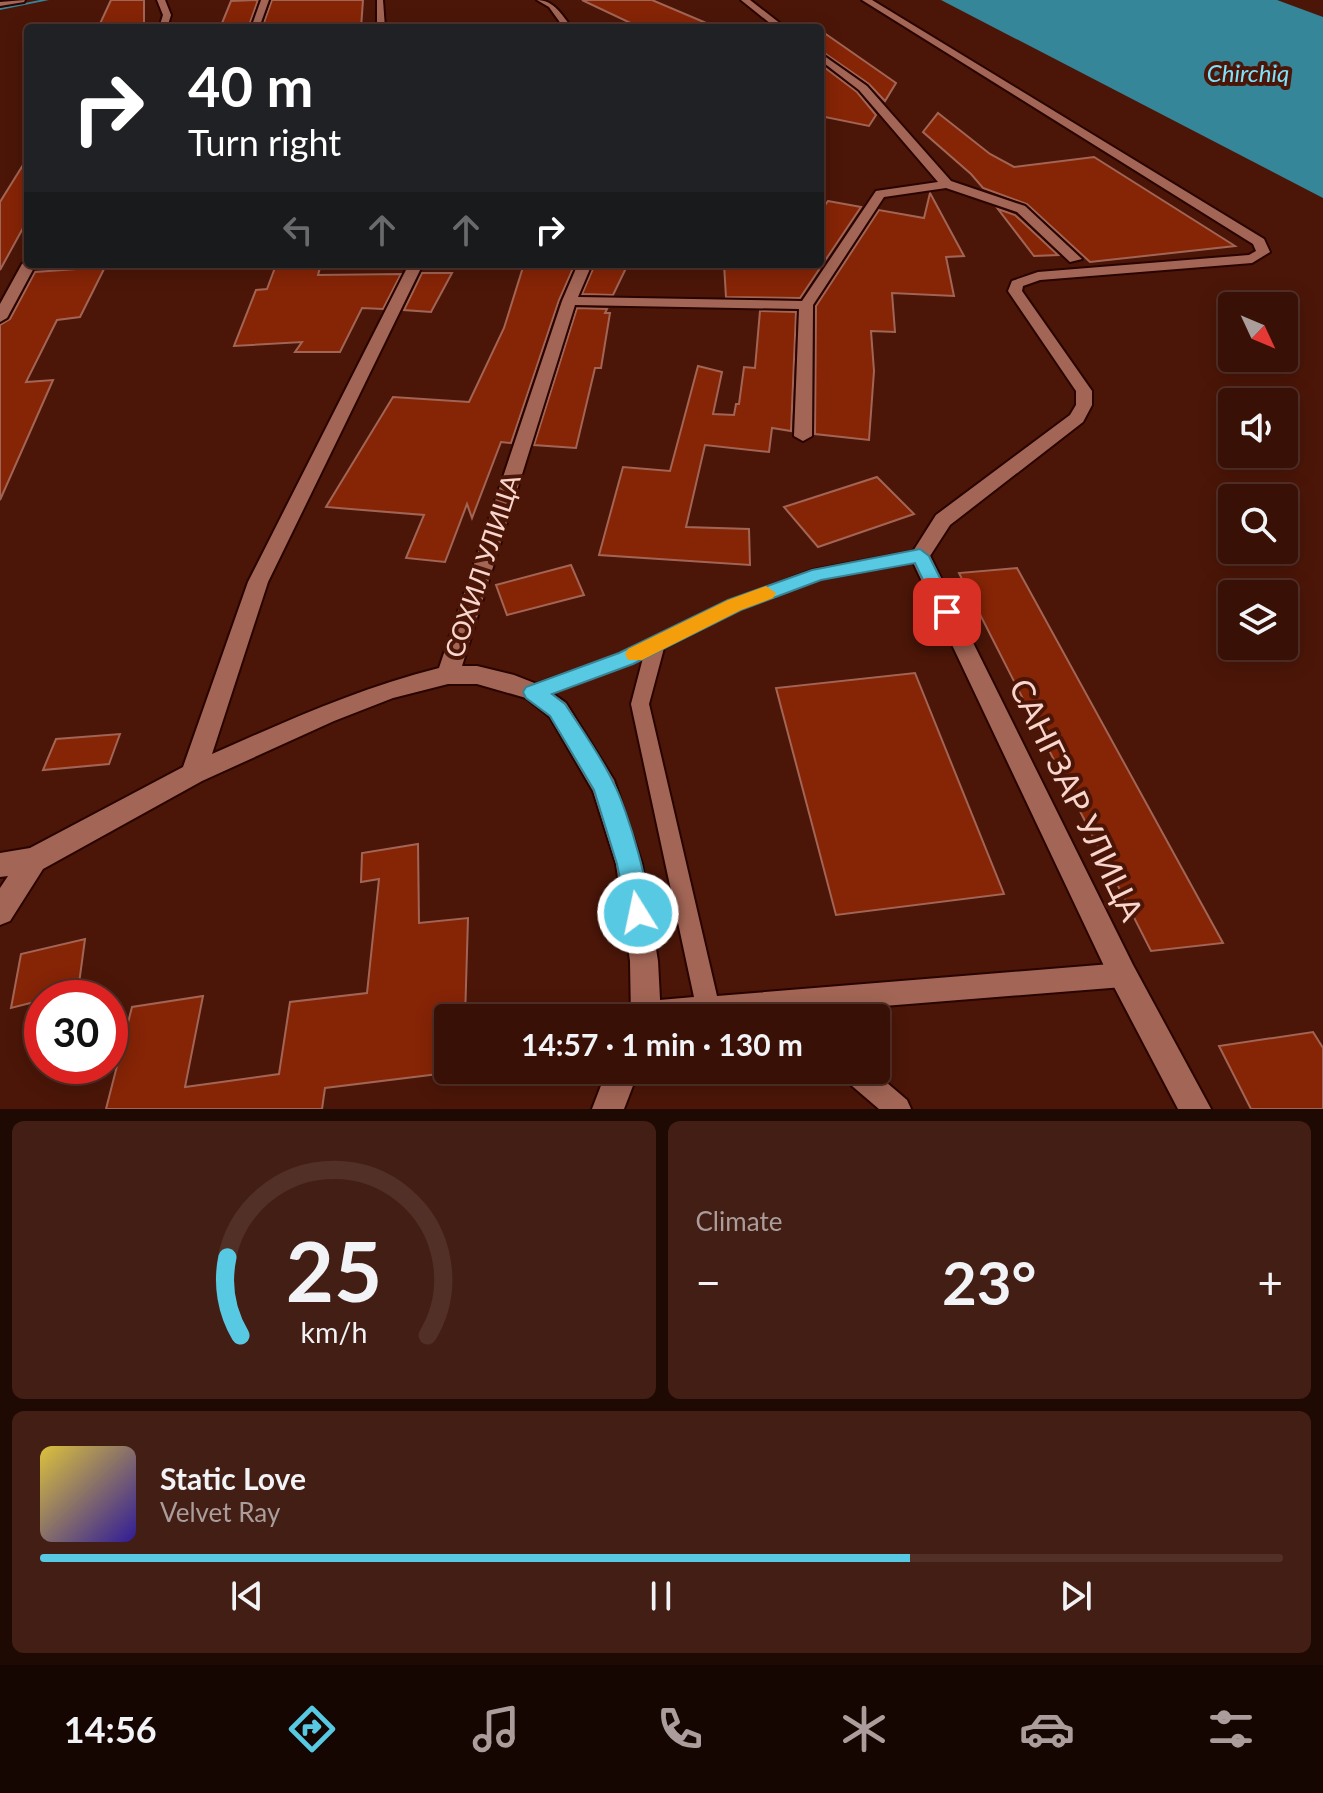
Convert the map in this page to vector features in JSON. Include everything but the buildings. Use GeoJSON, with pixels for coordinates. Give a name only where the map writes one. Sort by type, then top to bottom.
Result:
{"type":"FeatureCollection","features":[{"type":"Feature","properties":{"kind":"street"},"geometry":{"type":"LineString","coordinates":[[0,4],[21,0]]}},
{"type":"Feature","properties":{"kind":"street"},"geometry":{"type":"LineString","coordinates":[[161,0],[167,15],[164,24]]}},
{"type":"Feature","properties":{"kind":"street"},"geometry":{"type":"LineString","coordinates":[[256,24],[265,0]]}},
{"type":"Feature","properties":{"kind":"street"},"geometry":{"type":"LineString","coordinates":[[745,0],[777,24]]}},
{"type":"Feature","properties":{"kind":"street"},"geometry":{"type":"LineString","coordinates":[[866,0],[1259,242],[1263,252],[1252,259],[1038,276],[1017,284],[1015,291],[1084,391],[1084,405],[1077,418],[943,520],[920,556]]}},
{"type":"Feature","properties":{"kind":"street"},"geometry":{"type":"LineString","coordinates":[[824,59],[863,88],[947,184]]}},
{"type":"Feature","properties":{"kind":"street"},"geometry":{"type":"LineString","coordinates":[[803,436],[806,305],[880,194],[947,184],[1021,209],[1075,259]]}},
{"type":"Feature","properties":{"kind":"street"},"geometry":{"type":"LineString","coordinates":[[0,318],[27,268]]}},
{"type":"Feature","properties":{"kind":"street"},"geometry":{"type":"LineString","coordinates":[[193,774],[258,582],[414,268]]}},
{"type":"Feature","properties":{"kind":"street","name":"СОХИЛ УЛИЦА"},"geometry":{"type":"LineString","coordinates":[[583,268],[569,301],[448,675],[477,675],[506,681],[534,692],[558,710],[589,759],[613,809],[629,864],[638,913],[646,1004]]}},
{"type":"Feature","properties":{"kind":"street"},"geometry":{"type":"LineString","coordinates":[[569,301],[806,305]]}},
{"type":"Feature","properties":{"kind":"street","name":"САНГЗАР УЛИЦА"},"geometry":{"type":"LineString","coordinates":[[920,556],[1123,975],[1195,1109]]}},
{"type":"Feature","properties":{"kind":"street"},"geometry":{"type":"LineString","coordinates":[[0,865],[34,860],[193,774],[339,709],[389,690],[448,675]]}},
{"type":"Feature","properties":{"kind":"street"},"geometry":{"type":"LineString","coordinates":[[0,912],[34,860]]}},
{"type":"Feature","properties":{"kind":"street"},"geometry":{"type":"LineString","coordinates":[[608,1109],[618,1084]]}},
{"type":"Feature","properties":{"kind":"lane"},"geometry":{"type":"LineString","coordinates":[[380,0],[381,24]]}},
{"type":"Feature","properties":{"kind":"lane"},"geometry":{"type":"LineString","coordinates":[[540,0],[551,6],[565,24]]}},
{"type":"Feature","properties":{"kind":"lane"},"geometry":{"type":"LineString","coordinates":[[534,692],[626,659],[735,605],[819,574],[920,556]]}},
{"type":"Feature","properties":{"kind":"lane"},"geometry":{"type":"LineString","coordinates":[[656,644],[640,704],[707,1004]]}},
{"type":"Feature","properties":{"kind":"lane"},"geometry":{"type":"LineString","coordinates":[[853,1004],[1123,975]]}},
{"type":"Feature","properties":{"kind":"lane"},"geometry":{"type":"LineString","coordinates":[[869,1084],[898,1109]]}},
{"type":"Feature","properties":{"kind":"water","name":"Chirchiq"},"geometry":{"type":"Polygon","coordinates":[[[941,0],[1277,0],[1323,17],[1323,198],[941,0]]]}},
{"type":"Feature","properties":{"kind":"waterway"},"geometry":{"type":"LineString","coordinates":[[0,9],[47,0]]}},
{"type":"Feature","properties":{"kind":"slow traffic"},"geometry":{"type":"LineString","coordinates":[[635,654],[766,593]]}},
{"type":"Feature","properties":{"kind":"route"},"geometry":{"type":"LineString","coordinates":[[638,913],[629,864],[605,788],[558,710],[534,692],[626,659],[735,605],[819,574],[920,556],[947,612]]}}]}
